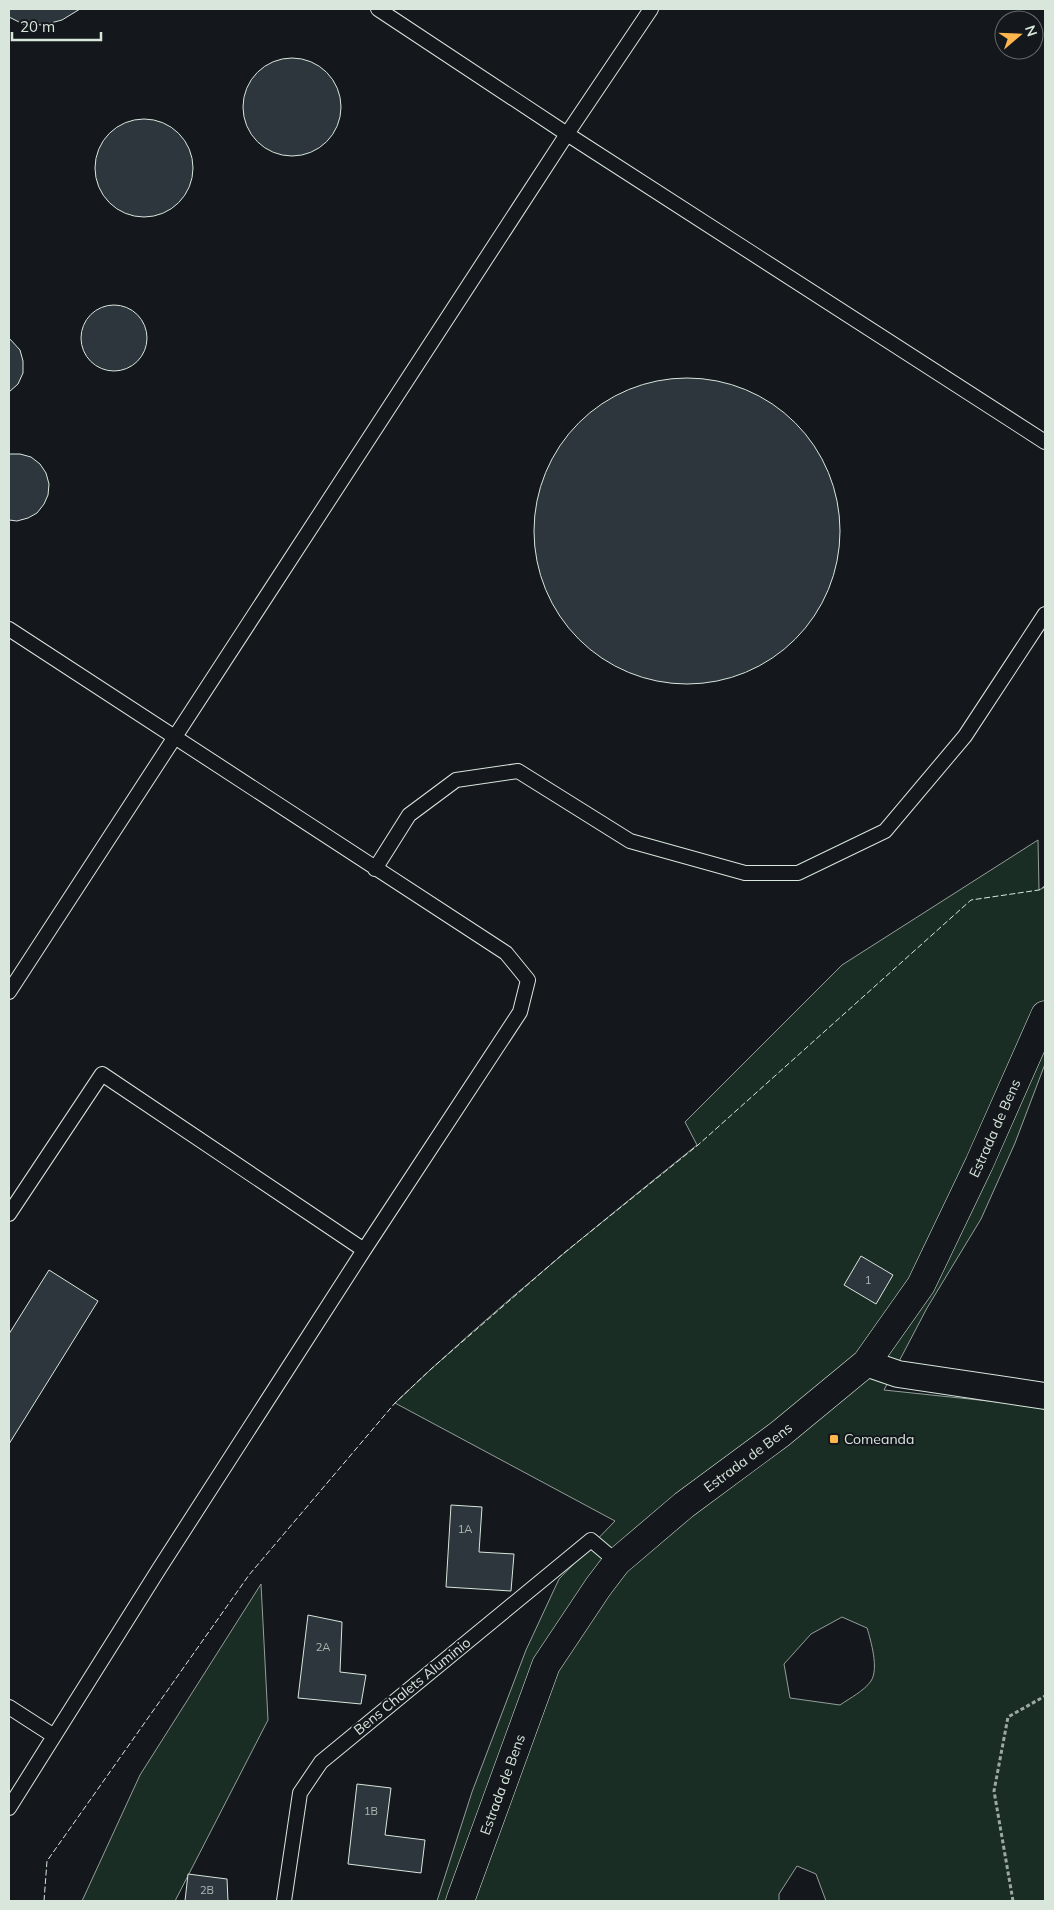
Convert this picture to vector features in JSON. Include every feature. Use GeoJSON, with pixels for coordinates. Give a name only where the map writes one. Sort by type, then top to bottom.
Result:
{"type":"FeatureCollection","features":[{"type":"Feature","properties":{"kind":"street","name":"Estrada de Bens"},"geometry":{"type":"LineString","coordinates":[[460,1901],[546,1665],[617,1562],[684,1505],[780,1434],[866,1363],[921,1285],[979,1164],[1045,1015]]}},
{"type":"Feature","properties":{"kind":"street"},"geometry":{"type":"LineString","coordinates":[[866,1363],[898,1374],[1045,1396]]}},
{"type":"Feature","properties":{"kind":"lane"},"geometry":{"type":"LineString","coordinates":[[378,9],[566,134],[1045,442]]}},
{"type":"Feature","properties":{"kind":"lane"},"geometry":{"type":"LineString","coordinates":[[9,992],[566,134],[651,9]]}},
{"type":"Feature","properties":{"kind":"lane"},"geometry":{"type":"LineString","coordinates":[[375,869],[409,815],[456,780],[518,771],[630,841],[745,873],[798,873],[885,831],[965,736],[1045,614]]}},
{"type":"Feature","properties":{"kind":"lane"},"geometry":{"type":"LineString","coordinates":[[9,629],[506,953],[528,980],[520,1012],[364,1250],[9,1808]]}},
{"type":"Feature","properties":{"kind":"lane"},"geometry":{"type":"LineString","coordinates":[[9,1214],[102,1074],[364,1250]]}},
{"type":"Feature","properties":{"kind":"lane","name":"Bens Chalets Aluminio"},"geometry":{"type":"LineString","coordinates":[[284,1901],[300,1793],[321,1762],[591,1540],[617,1562]]}},
{"type":"Feature","properties":{"kind":"lane"},"geometry":{"type":"LineString","coordinates":[[9,1707],[54,1736]]}},
{"type":"Feature","properties":{"kind":"path"},"geometry":{"type":"LineString","coordinates":[[1013,1901],[994,1791],[1008,1717],[1045,1696]]}},
{"type":"Feature","properties":{"kind":"green space"},"geometry":{"type":"Polygon","coordinates":[[[1038,840],[1039,890],[1045,887],[1045,1064],[1015,1143],[981,1219],[927,1308],[884,1390],[1045,1407],[1045,1901],[826,1901],[816,1874],[797,1866],[779,1894],[779,1901],[437,1901],[472,1792],[526,1650],[559,1579],[615,1521],[395,1403],[506,1303],[581,1239],[697,1145],[685,1122],[842,965],[1038,840]],[[842,1617],[811,1634],[784,1664],[790,1698],[840,1705],[865,1688],[871,1681],[874,1669],[874,1655],[867,1628],[842,1617]]]}},
{"type":"Feature","properties":{"kind":"green space"},"geometry":{"type":"Polygon","coordinates":[[[261,1584],[268,1720],[175,1901],[82,1901],[140,1775],[261,1584]]]}},
{"type":"Feature","properties":{"kind":"building"},"geometry":{"type":"Polygon","coordinates":[[[9,9],[80,9],[62,20],[43,25],[23,24],[9,17],[9,9]]]}},
{"type":"Feature","properties":{"kind":"building"},"geometry":{"type":"Polygon","coordinates":[[[292,58],[311,62],[327,72],[337,88],[341,107],[337,126],[327,142],[311,152],[292,156],[273,152],[257,142],[247,126],[243,107],[247,88],[257,72],[273,62],[292,58]]]}},
{"type":"Feature","properties":{"kind":"building"},"geometry":{"type":"Polygon","coordinates":[[[144,119],[163,123],[179,133],[189,149],[193,168],[189,187],[179,203],[163,213],[144,217],[125,213],[109,203],[99,187],[95,168],[99,149],[109,133],[125,123],[144,119]]]}},
{"type":"Feature","properties":{"kind":"building"},"geometry":{"type":"Polygon","coordinates":[[[107,305],[121,305],[133,310],[142,319],[147,331],[145,351],[138,362],[121,371],[107,371],[95,366],[86,357],[81,345],[81,331],[86,319],[95,310],[107,305]]]}},
{"type":"Feature","properties":{"kind":"building"},"geometry":{"type":"Polygon","coordinates":[[[9,338],[20,350],[23,361],[23,373],[18,384],[9,392],[9,338]]]}},
{"type":"Feature","properties":{"kind":"building"},"geometry":{"type":"Polygon","coordinates":[[[687,378],[717,381],[745,390],[772,404],[795,423],[814,446],[828,473],[837,501],[840,531],[837,561],[828,589],[814,616],[795,639],[772,658],[745,672],[717,681],[687,684],[657,681],[629,672],[602,658],[579,639],[560,616],[546,589],[537,561],[534,531],[537,501],[546,473],[560,446],[579,423],[602,404],[629,390],[657,381],[687,378]]]}},
{"type":"Feature","properties":{"kind":"building"},"geometry":{"type":"Polygon","coordinates":[[[9,454],[31,457],[40,464],[46,473],[49,484],[48,495],[37,513],[17,521],[9,520],[9,454]]]}},
{"type":"Feature","properties":{"kind":"building"},"geometry":{"type":"Polygon","coordinates":[[[861,1256],[893,1275],[876,1304],[844,1285],[861,1256]]]}},
{"type":"Feature","properties":{"kind":"building"},"geometry":{"type":"Polygon","coordinates":[[[49,1270],[98,1301],[9,1444],[9,1334],[49,1270]]]}},
{"type":"Feature","properties":{"kind":"building"},"geometry":{"type":"Polygon","coordinates":[[[451,1505],[482,1507],[479,1552],[514,1554],[511,1591],[446,1587],[451,1505]]]}},
{"type":"Feature","properties":{"kind":"building"},"geometry":{"type":"Polygon","coordinates":[[[308,1615],[342,1622],[340,1672],[366,1675],[361,1704],[298,1698],[308,1615]]]}},
{"type":"Feature","properties":{"kind":"building"},"geometry":{"type":"Polygon","coordinates":[[[357,1784],[391,1788],[385,1835],[425,1840],[421,1873],[348,1864],[357,1784]]]}},
{"type":"Feature","properties":{"kind":"building"},"geometry":{"type":"Polygon","coordinates":[[[188,1874],[227,1879],[228,1901],[185,1901],[188,1874]]]}},
{"type":"Feature","properties":{"kind":"fence"},"geometry":{"type":"LineString","coordinates":[[44,1901],[47,1861],[249,1575],[395,1403],[431,1369],[564,1253],[698,1145],[971,900],[1039,890],[1045,886]]}},
{"type":"Feature","properties":{"kind":"place","name":"Comeanda"},"geometry":{"type":"Point","coordinates":[834,1439]}}]}
